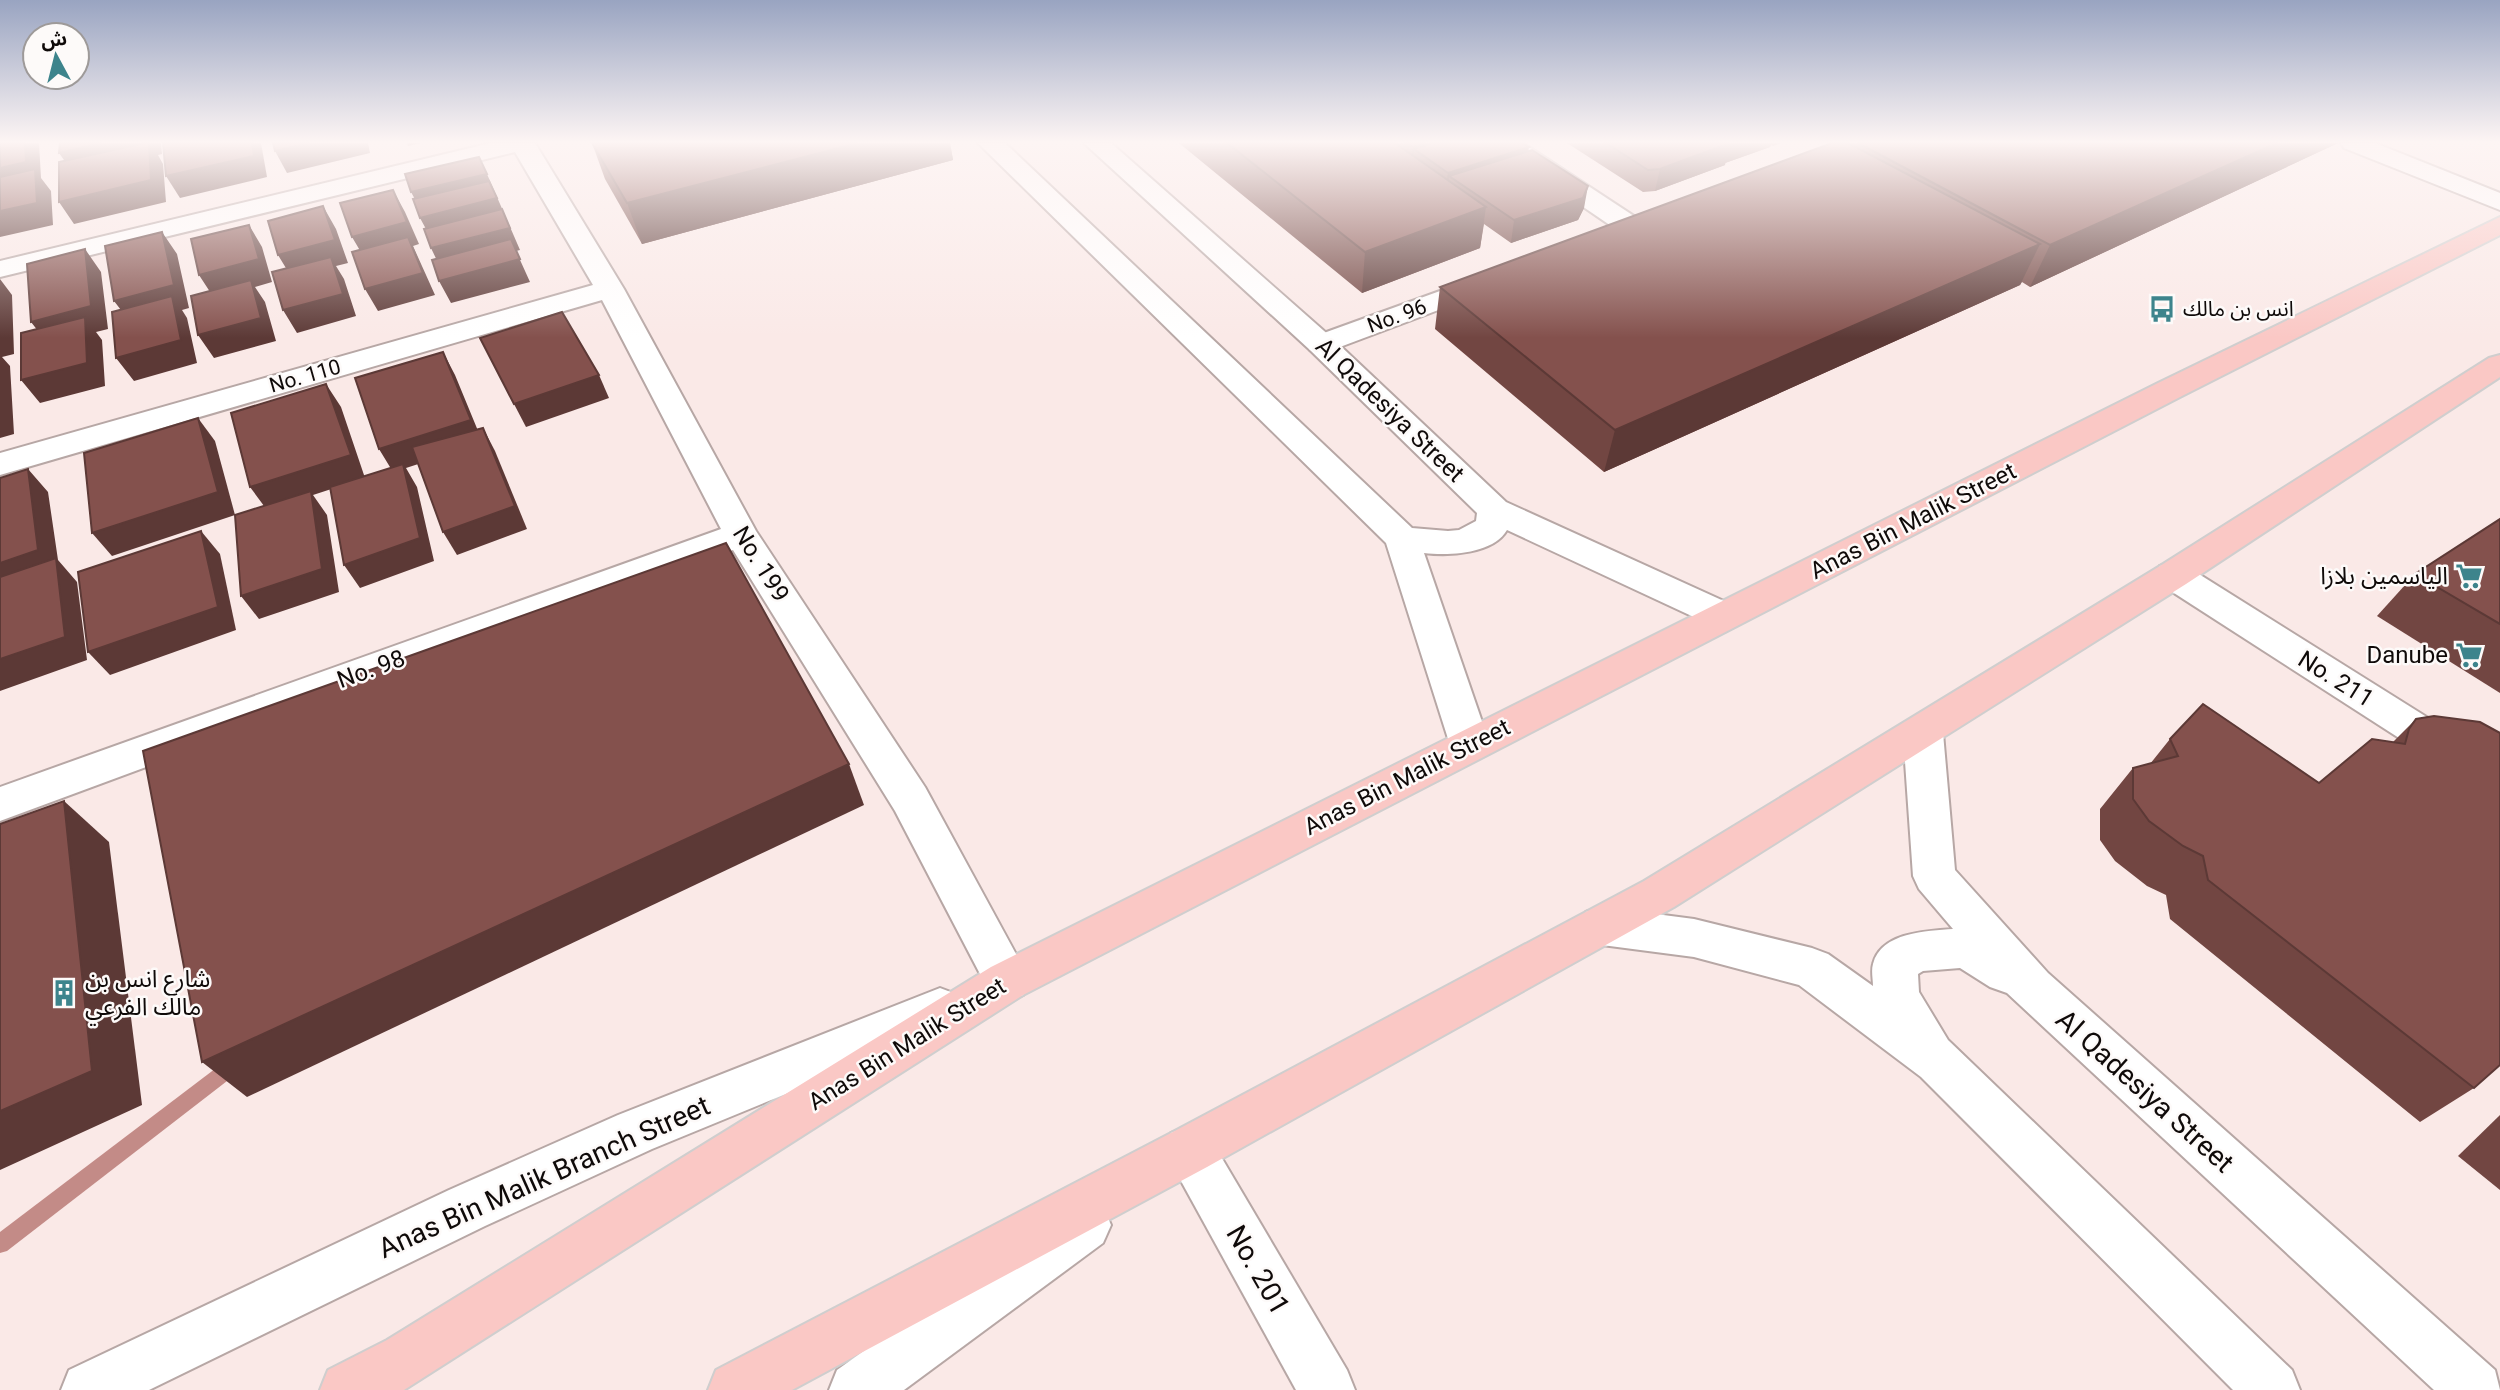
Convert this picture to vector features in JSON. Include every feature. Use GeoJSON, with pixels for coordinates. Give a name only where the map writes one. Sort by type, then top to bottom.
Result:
{"type":"FeatureCollection","features":[{"type":"Feature","properties":{"kind":"main road","name":"Anas Bin Malik Street"},"geometry":{"type":"LineString","coordinates":[[348,1390],[406,1359],[1007,981],[2500,225]]}},
{"type":"Feature","properties":{"kind":"main road"},"geometry":{"type":"LineString","coordinates":[[736,1390],[1189,1150],[1602,926],[1923,733],[2500,364]]}},
{"type":"Feature","properties":{"kind":"street"},"geometry":{"type":"LineString","coordinates":[[0,268],[252,208]]}},
{"type":"Feature","properties":{"kind":"street","name":"No. 199"},"geometry":{"type":"LineString","coordinates":[[562,208],[610,289],[741,534],[909,799],[1007,981]]}},
{"type":"Feature","properties":{"kind":"street"},"geometry":{"type":"LineString","coordinates":[[1058,208],[1402,538],[1470,745]]}},
{"type":"Feature","properties":{"kind":"street","name":"Al Qadesiya Street"},"geometry":{"type":"LineString","coordinates":[[1169,208],[1321,344],[1493,510],[1724,616]]}},
{"type":"Feature","properties":{"kind":"street"},"geometry":{"type":"LineString","coordinates":[[1603,208],[1633,228]]}},
{"type":"Feature","properties":{"kind":"street"},"geometry":{"type":"LineString","coordinates":[[1607,237],[1659,218]]}},
{"type":"Feature","properties":{"kind":"street","name":"No. 96"},"geometry":{"type":"LineString","coordinates":[[1321,344],[1516,271]]}},
{"type":"Feature","properties":{"kind":"street","name":"No. 110"},"geometry":{"type":"LineString","coordinates":[[0,464],[610,289]]}},
{"type":"Feature","properties":{"kind":"street"},"geometry":{"type":"LineString","coordinates":[[1402,538],[1442,544],[1473,539],[1492,527],[1493,510]]}},
{"type":"Feature","properties":{"kind":"street","name":"No. 98"},"geometry":{"type":"LineString","coordinates":[[0,804],[741,534]]}},
{"type":"Feature","properties":{"kind":"street","name":"No. 211"},"geometry":{"type":"LineString","coordinates":[[2173,575],[2500,783]]}},
{"type":"Feature","properties":{"kind":"street","name":"Al Qadesiya Street"},"geometry":{"type":"LineString","coordinates":[[1923,733],[1934,876],[2032,988],[2475,1390]]}},
{"type":"Feature","properties":{"kind":"street"},"geometry":{"type":"LineString","coordinates":[[1602,926],[1694,938],[1812,968],[1938,1061],[2272,1390]]}},
{"type":"Feature","properties":{"kind":"street"},"geometry":{"type":"LineString","coordinates":[[1938,1061],[1896,997],[1895,965],[1915,952],[1966,948],[2032,988]]}},
{"type":"Feature","properties":{"kind":"street","name":"Anas Bin Malik Branch Street"},"geometry":{"type":"LineString","coordinates":[[89,1390],[455,1213],[635,1132],[1007,981]]}},
{"type":"Feature","properties":{"kind":"street"},"geometry":{"type":"LineString","coordinates":[[857,1390],[1189,1150]]}},
{"type":"Feature","properties":{"kind":"street","name":"No. 201"},"geometry":{"type":"LineString","coordinates":[[1189,1150],[1327,1390]]}},
{"type":"Feature","properties":{"kind":"building"},"geometry":{"type":"Polygon","coordinates":[[[324,208],[335,240],[278,255],[268,221],[324,208]]]}},
{"type":"Feature","properties":{"kind":"building"},"geometry":{"type":"Polygon","coordinates":[[[342,208],[401,208],[407,222],[352,237],[342,208]]]}},
{"type":"Feature","properties":{"kind":"building"},"geometry":{"type":"Polygon","coordinates":[[[416,208],[459,208],[420,218],[416,208]]]}},
{"type":"Feature","properties":{"kind":"building"},"geometry":{"type":"Polygon","coordinates":[[[1309,208],[1484,208],[1365,252],[1309,208]]]}},
{"type":"Feature","properties":{"kind":"building"},"geometry":{"type":"Polygon","coordinates":[[[1496,208],[1552,208],[1514,220],[1496,208]]]}},
{"type":"Feature","properties":{"kind":"building"},"geometry":{"type":"Polygon","coordinates":[[[1655,208],[1971,208],[2040,244],[1615,430],[1440,287],[1655,208]]]}},
{"type":"Feature","properties":{"kind":"building"},"geometry":{"type":"Polygon","coordinates":[[[1980,208],[2133,208],[2050,245],[1980,208]]]}},
{"type":"Feature","properties":{"kind":"building"},"geometry":{"type":"Polygon","coordinates":[[[502,209],[510,228],[431,248],[424,229],[502,209]]]}},
{"type":"Feature","properties":{"kind":"building"},"geometry":{"type":"Polygon","coordinates":[[[249,225],[259,259],[199,275],[191,239],[249,225]]]}},
{"type":"Feature","properties":{"kind":"building"},"geometry":{"type":"Polygon","coordinates":[[[162,232],[174,285],[114,301],[105,246],[162,232]]]}},
{"type":"Feature","properties":{"kind":"building"},"geometry":{"type":"Polygon","coordinates":[[[408,237],[423,273],[365,289],[352,252],[408,237]]]}},
{"type":"Feature","properties":{"kind":"building"},"geometry":{"type":"Polygon","coordinates":[[[511,239],[520,259],[439,281],[432,260],[511,239]]]}},
{"type":"Feature","properties":{"kind":"building"},"geometry":{"type":"Polygon","coordinates":[[[85,249],[91,306],[31,322],[27,264],[85,249]]]}},
{"type":"Feature","properties":{"kind":"building"},"geometry":{"type":"Polygon","coordinates":[[[331,257],[343,294],[283,310],[272,272],[331,257]]]}},
{"type":"Feature","properties":{"kind":"building"},"geometry":{"type":"Polygon","coordinates":[[[251,280],[261,318],[198,335],[191,296],[251,280]]]}},
{"type":"Feature","properties":{"kind":"building"},"geometry":{"type":"Polygon","coordinates":[[[172,296],[181,340],[116,358],[112,312],[172,296]]]}},
{"type":"Feature","properties":{"kind":"building"},"geometry":{"type":"Polygon","coordinates":[[[562,312],[599,375],[514,404],[480,338],[562,312]]]}},
{"type":"Feature","properties":{"kind":"building"},"geometry":{"type":"Polygon","coordinates":[[[85,317],[87,363],[21,380],[21,333],[85,317]]]}},
{"type":"Feature","properties":{"kind":"building"},"geometry":{"type":"Polygon","coordinates":[[[443,352],[471,420],[379,449],[355,378],[443,352]]]}},
{"type":"Feature","properties":{"kind":"building"},"geometry":{"type":"Polygon","coordinates":[[[326,384],[351,455],[250,487],[231,413],[326,384]]]}},
{"type":"Feature","properties":{"kind":"building"},"geometry":{"type":"Polygon","coordinates":[[[198,418],[218,492],[92,533],[84,453],[198,418]]]}},
{"type":"Feature","properties":{"kind":"building"},"geometry":{"type":"Polygon","coordinates":[[[483,428],[515,506],[443,532],[412,447],[483,428]]]}},
{"type":"Feature","properties":{"kind":"building"},"geometry":{"type":"Polygon","coordinates":[[[403,464],[420,538],[344,565],[330,487],[403,464]]]}},
{"type":"Feature","properties":{"kind":"building"},"geometry":{"type":"Polygon","coordinates":[[[28,469],[38,550],[0,563],[0,478],[28,469]]]}},
{"type":"Feature","properties":{"kind":"building"},"geometry":{"type":"Polygon","coordinates":[[[311,491],[322,569],[241,596],[235,515],[311,491]]]}},
{"type":"Feature","properties":{"kind":"building"},"geometry":{"type":"Polygon","coordinates":[[[2500,519],[2500,624],[2415,574],[2500,519]]]}},
{"type":"Feature","properties":{"kind":"building"},"geometry":{"type":"Polygon","coordinates":[[[201,531],[218,607],[88,652],[78,572],[201,531]]]}},
{"type":"Feature","properties":{"kind":"building"},"geometry":{"type":"Polygon","coordinates":[[[726,543],[849,764],[202,1062],[143,751],[726,543]]]}},
{"type":"Feature","properties":{"kind":"building"},"geometry":{"type":"Polygon","coordinates":[[[56,558],[65,637],[0,659],[0,577],[56,558]]]}},
{"type":"Feature","properties":{"kind":"building"},"geometry":{"type":"Polygon","coordinates":[[[2203,704],[2319,783],[2372,739],[2405,744],[2409,729],[2416,719],[2434,716],[2480,722],[2500,733],[2500,1065],[2474,1088],[2208,880],[2203,856],[2183,846],[2149,821],[2133,799],[2133,768],[2178,756],[2170,739],[2203,704]]]}},
{"type":"Feature","properties":{"kind":"building"},"geometry":{"type":"Polygon","coordinates":[[[64,801],[92,1071],[0,1111],[0,824],[64,801]]]}},
{"type":"Feature","properties":{"kind":"waterway"},"geometry":{"type":"LineString","coordinates":[[0,1244],[234,1065]]}},
{"type":"Feature","properties":{"kind":"place","name":"انس بن مالك"},"geometry":{"type":"Point","coordinates":[2162,309]}},
{"type":"Feature","properties":{"kind":"place","name":"الياسمين بلازا"},"geometry":{"type":"Point","coordinates":[2469,576]}},
{"type":"Feature","properties":{"kind":"place","name":"Danube"},"geometry":{"type":"Point","coordinates":[2469,655]}},
{"type":"Feature","properties":{"kind":"place","name":"شارع انس بن مالك الفرعي"},"geometry":{"type":"Point","coordinates":[64,993]}}]}
